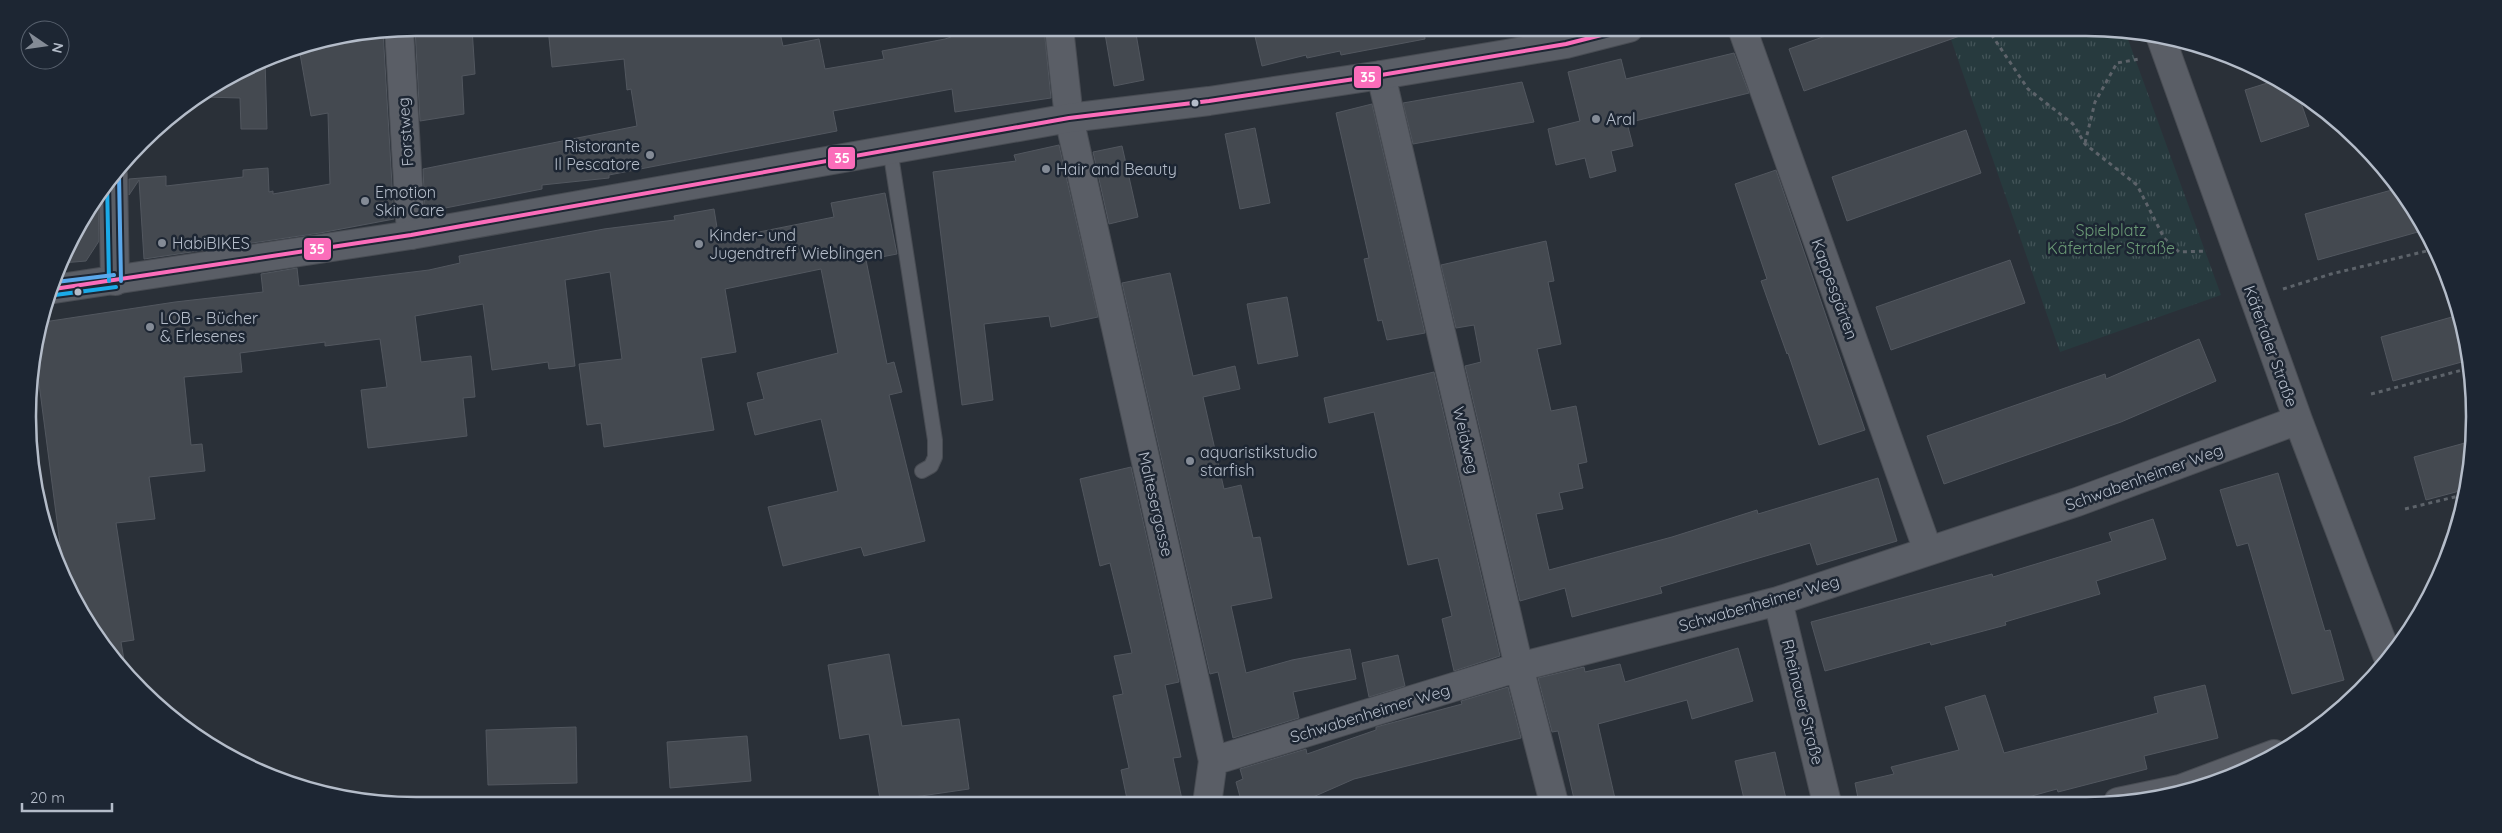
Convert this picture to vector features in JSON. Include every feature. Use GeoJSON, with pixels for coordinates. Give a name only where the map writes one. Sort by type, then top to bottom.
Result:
{"type":"FeatureCollection","features":[{"type":"Feature","properties":{"kind":"street","name":"Maltesergasse"},"geometry":{"type":"LineString","coordinates":[[1060,36],[1069,118],[1213,761],[1208,797]]}},
{"type":"Feature","properties":{"kind":"street"},"geometry":{"type":"LineString","coordinates":[[58,288],[411,235],[1069,118],[1209,101],[1381,75],[1566,44],[1598,36]]}},
{"type":"Feature","properties":{"kind":"street","name":"Kappesgärten"},"geometry":{"type":"LineString","coordinates":[[1745,36],[1928,551]]}},
{"type":"Feature","properties":{"kind":"street","name":"Forstweg"},"geometry":{"type":"LineString","coordinates":[[399,37],[411,235]]}},
{"type":"Feature","properties":{"kind":"street","name":"Käfertaler Straße"},"geometry":{"type":"LineString","coordinates":[[2172,47],[2234,244],[2384,651]]}},
{"type":"Feature","properties":{"kind":"street","name":"Weidweg"},"geometry":{"type":"LineString","coordinates":[[1381,75],[1519,667],[1552,797]]}},
{"type":"Feature","properties":{"kind":"street"},"geometry":{"type":"LineString","coordinates":[[113,187],[115,280]]}},
{"type":"Feature","properties":{"kind":"street","name":"Schwabenheimer Weg"},"geometry":{"type":"LineString","coordinates":[[1213,761],[1519,667],[1778,601],[2078,502],[2298,420]]}},
{"type":"Feature","properties":{"kind":"street","name":"Rheinauer Straße"},"geometry":{"type":"LineString","coordinates":[[1778,601],[1826,797]]}},
{"type":"Feature","properties":{"kind":"lane"},"geometry":{"type":"LineString","coordinates":[[890,149],[935,440],[935,457],[932,466],[922,471]]}},
{"type":"Feature","properties":{"kind":"path"},"geometry":{"type":"LineString","coordinates":[[1992,36],[2028,89],[2073,124],[2084,144],[2137,185],[2164,238],[2179,252],[2206,252],[2234,244]]}},
{"type":"Feature","properties":{"kind":"path"},"geometry":{"type":"LineString","coordinates":[[2084,144],[2095,102],[2117,63],[2136,60],[2165,45]]}},
{"type":"Feature","properties":{"kind":"path"},"geometry":{"type":"LineString","coordinates":[[2253,298],[2331,274],[2428,250]]}},
{"type":"Feature","properties":{"kind":"path"},"geometry":{"type":"LineString","coordinates":[[2371,394],[2462,370]]}},
{"type":"Feature","properties":{"kind":"path"},"geometry":{"type":"LineString","coordinates":[[2405,509],[2457,496]]}},
{"type":"Feature","properties":{"kind":"green space","name":"Spielplatz Käfertaler Straße"},"geometry":{"type":"Polygon","coordinates":[[[1950,36],[2086,36],[2128,39],[2221,295],[2060,352],[1950,36]]]}},
{"type":"Feature","properties":{"kind":"building"},"geometry":{"type":"Polygon","coordinates":[[[415,36],[473,36],[475,74],[462,76],[464,114],[420,121],[415,36]]]}},
{"type":"Feature","properties":{"kind":"building"},"geometry":{"type":"Polygon","coordinates":[[[549,36],[781,36],[783,46],[819,39],[825,69],[884,59],[882,51],[945,39],[951,36],[1045,36],[1051,98],[955,112],[952,89],[833,111],[837,131],[609,175],[609,178],[542,185],[542,189],[425,212],[423,169],[637,126],[631,89],[627,90],[624,59],[552,67],[549,36]]]}},
{"type":"Feature","properties":{"kind":"building"},"geometry":{"type":"Polygon","coordinates":[[[1105,36],[1136,36],[1144,80],[1114,86],[1105,36]]]}},
{"type":"Feature","properties":{"kind":"building"},"geometry":{"type":"Polygon","coordinates":[[[1255,36],[1425,36],[1425,39],[1341,55],[1340,51],[1307,58],[1306,55],[1262,66],[1255,36]]]}},
{"type":"Feature","properties":{"kind":"building"},"geometry":{"type":"Polygon","coordinates":[[[1826,36],[1960,36],[1804,91],[1789,49],[1826,36]]]}},
{"type":"Feature","properties":{"kind":"building"},"geometry":{"type":"Polygon","coordinates":[[[383,38],[394,219],[320,233],[144,259],[139,180],[129,195],[129,179],[166,176],[166,186],[243,177],[243,170],[268,168],[269,192],[273,191],[273,194],[330,184],[328,113],[311,116],[300,54],[342,44],[383,38]]]}},
{"type":"Feature","properties":{"kind":"building"},"geometry":{"type":"Polygon","coordinates":[[[1734,53],[1749,93],[1627,123],[1633,146],[1611,151],[1616,171],[1590,178],[1585,158],[1556,165],[1548,129],[1580,121],[1568,72],[1621,59],[1626,79],[1734,53]]]}},
{"type":"Feature","properties":{"kind":"building"},"geometry":{"type":"Polygon","coordinates":[[[265,68],[267,129],[241,129],[240,98],[210,97],[265,68]]]}},
{"type":"Feature","properties":{"kind":"building"},"geometry":{"type":"Polygon","coordinates":[[[1522,82],[1534,122],[1413,144],[1403,103],[1522,82]]]}},
{"type":"Feature","properties":{"kind":"building"},"geometry":{"type":"Polygon","coordinates":[[[2268,83],[2276,87],[2301,103],[2309,126],[2261,142],[2245,90],[2268,83]]]}},
{"type":"Feature","properties":{"kind":"building"},"geometry":{"type":"Polygon","coordinates":[[[1372,104],[1425,333],[1387,340],[1382,320],[1378,321],[1364,259],[1369,258],[1336,113],[1372,104]]]}},
{"type":"Feature","properties":{"kind":"building"},"geometry":{"type":"Polygon","coordinates":[[[1255,128],[1270,203],[1240,209],[1225,134],[1255,128]]]}},
{"type":"Feature","properties":{"kind":"building"},"geometry":{"type":"Polygon","coordinates":[[[1966,130],[1981,173],[1847,221],[1832,177],[1966,130]]]}},
{"type":"Feature","properties":{"kind":"building"},"geometry":{"type":"Polygon","coordinates":[[[1059,145],[1098,317],[1051,327],[1049,316],[984,324],[993,400],[962,405],[933,172],[1016,161],[1014,155],[1059,145]]]}},
{"type":"Feature","properties":{"kind":"building"},"geometry":{"type":"Polygon","coordinates":[[[1122,146],[1138,217],[1109,224],[1093,152],[1122,146]]]}},
{"type":"Feature","properties":{"kind":"building"},"geometry":{"type":"Polygon","coordinates":[[[1776,170],[1865,430],[1819,445],[1761,281],[1767,279],[1735,184],[1776,170]]]}},
{"type":"Feature","properties":{"kind":"building"},"geometry":{"type":"Polygon","coordinates":[[[2391,190],[2418,232],[2318,260],[2305,214],[2391,190]]]}},
{"type":"Feature","properties":{"kind":"building"},"geometry":{"type":"Polygon","coordinates":[[[885,193],[897,254],[866,260],[887,364],[894,362],[902,392],[889,395],[925,541],[864,556],[861,547],[783,566],[768,507],[838,491],[821,419],[755,435],[747,403],[764,399],[757,373],[838,353],[821,269],[725,289],[736,352],[701,358],[714,430],[604,447],[601,423],[587,425],[579,364],[622,359],[610,272],[565,280],[575,366],[549,369],[548,362],[492,370],[483,304],[415,316],[421,362],[471,356],[475,397],[463,398],[467,436],[368,448],[361,390],[387,387],[380,339],[325,346],[325,342],[240,353],[242,372],[184,377],[191,445],[202,444],[205,471],[149,477],[155,519],[116,523],[134,640],[121,642],[124,658],[100,628],[75,585],[61,552],[38,380],[48,321],[175,302],[263,292],[261,274],[297,268],[299,286],[429,270],[460,263],[459,256],[604,229],[675,220],[674,216],[714,209],[719,240],[834,217],[831,203],[885,193]]]}},
{"type":"Feature","properties":{"kind":"building"},"geometry":{"type":"Polygon","coordinates":[[[98,208],[99,241],[86,261],[69,262],[98,208]]]}},
{"type":"Feature","properties":{"kind":"building"},"geometry":{"type":"Polygon","coordinates":[[[1546,241],[1554,281],[1548,282],[1561,344],[1537,349],[1551,411],[1576,406],[1587,462],[1578,464],[1583,488],[1559,493],[1563,509],[1536,514],[1549,570],[1672,537],[1757,510],[1758,514],[1878,478],[1897,541],[1817,565],[1810,543],[1660,587],[1662,593],[1572,617],[1565,588],[1520,601],[1465,366],[1481,362],[1474,325],[1456,328],[1441,265],[1546,241]]]}},
{"type":"Feature","properties":{"kind":"building"},"geometry":{"type":"Polygon","coordinates":[[[2010,260],[2025,303],[1891,350],[1876,307],[2010,260]]]}},
{"type":"Feature","properties":{"kind":"building"},"geometry":{"type":"Polygon","coordinates":[[[1170,273],[1193,376],[1235,366],[1240,389],[1203,397],[1224,489],[1241,485],[1253,538],[1260,537],[1272,598],[1231,606],[1246,673],[1292,660],[1350,649],[1356,679],[1293,692],[1299,718],[1233,738],[1218,672],[1210,674],[1122,283],[1170,273]]]}},
{"type":"Feature","properties":{"kind":"building"},"geometry":{"type":"Polygon","coordinates":[[[1287,297],[1298,356],[1258,364],[1247,304],[1287,297]]]}},
{"type":"Feature","properties":{"kind":"building"},"geometry":{"type":"Polygon","coordinates":[[[2453,317],[2461,362],[2393,381],[2381,337],[2453,317]]]}},
{"type":"Feature","properties":{"kind":"building"},"geometry":{"type":"Polygon","coordinates":[[[2199,339],[2216,381],[2121,422],[1944,484],[1927,436],[2105,374],[2106,379],[2199,339]]]}},
{"type":"Feature","properties":{"kind":"building"},"geometry":{"type":"Polygon","coordinates":[[[1434,372],[1500,656],[1454,671],[1442,619],[1452,616],[1438,558],[1408,565],[1374,412],[1329,423],[1324,398],[1434,372]]]}},
{"type":"Feature","properties":{"kind":"building"},"geometry":{"type":"Polygon","coordinates":[[[2465,443],[2458,491],[2426,500],[2414,457],[2465,443]]]}},
{"type":"Feature","properties":{"kind":"building"},"geometry":{"type":"Polygon","coordinates":[[[1131,467],[1179,682],[1165,685],[1181,757],[1173,758],[1181,797],[1127,797],[1121,770],[1129,768],[1113,696],[1123,694],[1114,656],[1132,653],[1110,563],[1100,566],[1080,479],[1131,467]]]}},
{"type":"Feature","properties":{"kind":"building"},"geometry":{"type":"Polygon","coordinates":[[[2278,473],[2325,631],[2330,630],[2344,680],[2292,694],[2248,543],[2237,546],[2220,490],[2278,473]]]}},
{"type":"Feature","properties":{"kind":"building"},"geometry":{"type":"Polygon","coordinates":[[[2153,519],[2166,559],[2096,581],[2100,594],[2005,622],[2006,625],[1931,645],[1930,642],[1825,671],[1811,622],[1992,574],[1993,577],[2112,541],[2109,533],[2153,519]]]}},
{"type":"Feature","properties":{"kind":"building"},"geometry":{"type":"Polygon","coordinates":[[[1738,648],[1753,701],[1692,719],[1687,700],[1598,724],[1615,797],[1574,797],[1558,731],[1552,732],[1538,678],[1584,667],[1585,672],[1620,664],[1625,682],[1738,648]]]}},
{"type":"Feature","properties":{"kind":"building"},"geometry":{"type":"Polygon","coordinates":[[[889,654],[902,726],[959,719],[969,789],[914,797],[880,797],[869,734],[840,739],[828,665],[889,654]]]}},
{"type":"Feature","properties":{"kind":"building"},"geometry":{"type":"Polygon","coordinates":[[[1398,655],[1405,686],[1369,697],[1362,663],[1398,655]]]}},
{"type":"Feature","properties":{"kind":"building"},"geometry":{"type":"Polygon","coordinates":[[[2205,685],[2218,738],[2144,756],[2147,769],[2058,792],[2057,789],[2028,797],[1858,797],[1855,783],[1894,774],[1891,767],[1959,750],[1945,707],[1985,695],[2004,753],[2158,713],[2154,697],[2205,685]]]}},
{"type":"Feature","properties":{"kind":"building"},"geometry":{"type":"Polygon","coordinates":[[[1508,687],[1521,738],[1354,779],[1313,797],[1240,797],[1236,782],[1243,779],[1240,769],[1306,749],[1307,754],[1376,730],[1376,727],[1462,704],[1461,701],[1508,687]]]}},
{"type":"Feature","properties":{"kind":"building"},"geometry":{"type":"Polygon","coordinates":[[[576,727],[577,783],[488,785],[486,730],[576,727]]]}},
{"type":"Feature","properties":{"kind":"building"},"geometry":{"type":"Polygon","coordinates":[[[747,736],[751,781],[670,788],[667,742],[747,736]]]}},
{"type":"Feature","properties":{"kind":"building"},"geometry":{"type":"Polygon","coordinates":[[[1775,752],[1786,797],[1744,797],[1735,761],[1775,752]]]}},
{"type":"Feature","properties":{"kind":"transit line","name":"35"},"geometry":{"type":"LineString","coordinates":[[58,288],[411,235],[1069,118],[1209,101],[1381,75],[1566,44],[1598,36]]}},
{"type":"Feature","properties":{"kind":"transit line"},"geometry":{"type":"LineString","coordinates":[[119,180],[121,281]]}},
{"type":"Feature","properties":{"kind":"transit line"},"geometry":{"type":"LineString","coordinates":[[107,195],[109,281]]}},
{"type":"Feature","properties":{"kind":"transit line"},"geometry":{"type":"LineString","coordinates":[[61,281],[114,275]]}},
{"type":"Feature","properties":{"kind":"transit line"},"geometry":{"type":"LineString","coordinates":[[56,295],[116,287]]}},
{"type":"Feature","properties":{"kind":"place","name":"Aral"},"geometry":{"type":"Point","coordinates":[1596,119]}},
{"type":"Feature","properties":{"kind":"place","name":"Ristorante Il Pescatore"},"geometry":{"type":"Point","coordinates":[650,155]}},
{"type":"Feature","properties":{"kind":"place","name":"Hair and Beauty"},"geometry":{"type":"Point","coordinates":[1046,169]}},
{"type":"Feature","properties":{"kind":"place","name":"Emotion Skin Care"},"geometry":{"type":"Point","coordinates":[365,201]}},
{"type":"Feature","properties":{"kind":"place","name":"HabiBIKES"},"geometry":{"type":"Point","coordinates":[162,243]}},
{"type":"Feature","properties":{"kind":"place","name":"Kinder- und Jugendtreff Wieblingen"},"geometry":{"type":"Point","coordinates":[699,244]}},
{"type":"Feature","properties":{"kind":"place","name":"LOB - Bücher & Erlesenes"},"geometry":{"type":"Point","coordinates":[150,327]}},
{"type":"Feature","properties":{"kind":"place","name":"aquaristikstudio starfish"},"geometry":{"type":"Point","coordinates":[1190,461]}}]}
